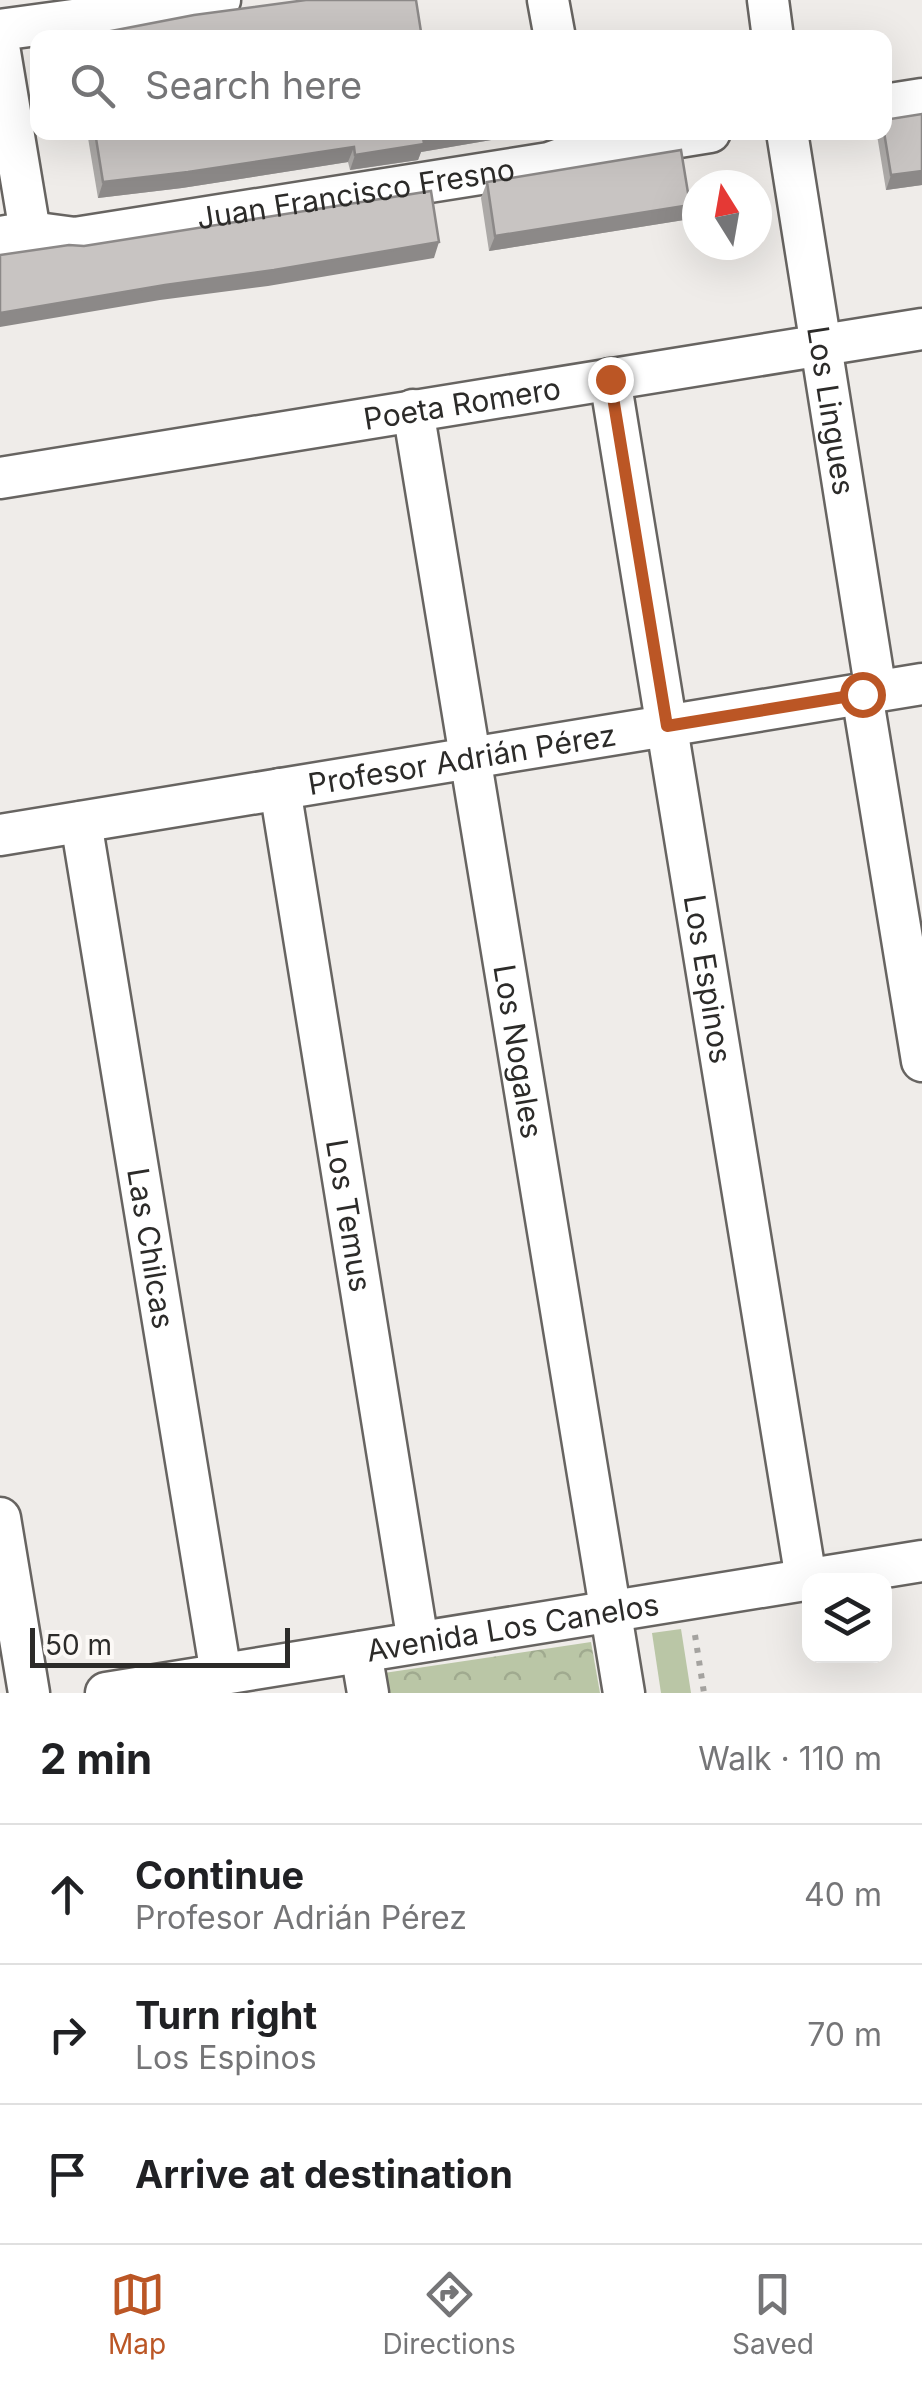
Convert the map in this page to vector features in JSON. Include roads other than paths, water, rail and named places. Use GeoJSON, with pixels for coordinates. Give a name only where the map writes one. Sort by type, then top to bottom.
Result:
{"type":"FeatureCollection","features":[{"type":"Feature","properties":{"kind":"street"},"geometry":{"type":"LineString","coordinates":[[0,30],[220,0]]}},
{"type":"Feature","properties":{"kind":"street"},"geometry":{"type":"LineString","coordinates":[[548,0],[553,30]]}},
{"type":"Feature","properties":{"kind":"street"},"geometry":{"type":"LineString","coordinates":[[768,0],[773,30]]}},
{"type":"Feature","properties":{"kind":"street"},"geometry":{"type":"LineString","coordinates":[[0,52],[15,235]]}},
{"type":"Feature","properties":{"kind":"street"},"geometry":{"type":"LineString","coordinates":[[892,104],[922,100]]}},
{"type":"Feature","properties":{"kind":"street","name":"Juan Francisco Fresno"},"geometry":{"type":"LineString","coordinates":[[15,235],[75,238],[549,163],[572,143],[610,140]]}},
{"type":"Feature","properties":{"kind":"street","name":"Los Lingues"},"geometry":{"type":"LineString","coordinates":[[789,140],[922,1061]]}},
{"type":"Feature","properties":{"kind":"street","name":"Poeta Romero"},"geometry":{"type":"LineString","coordinates":[[0,478],[922,329]]}},
{"type":"Feature","properties":{"kind":"street","name":"Los Espinos"},"geometry":{"type":"LineString","coordinates":[[610,379],[805,1573]]}},
{"type":"Feature","properties":{"kind":"street","name":"Los Nogales"},"geometry":{"type":"LineString","coordinates":[[414,410],[624,1693]]}},
{"type":"Feature","properties":{"kind":"street","name":"Profesor Adrián Pérez"},"geometry":{"type":"LineString","coordinates":[[0,835],[922,684]]}},
{"type":"Feature","properties":{"kind":"street","name":"Los Temus"},"geometry":{"type":"LineString","coordinates":[[280,789],[418,1642]]}},
{"type":"Feature","properties":{"kind":"street","name":"Las Chilcas"},"geometry":{"type":"LineString","coordinates":[[82,822],[221,1674]]}},
{"type":"Feature","properties":{"kind":"street"},"geometry":{"type":"LineString","coordinates":[[0,1518],[30,1693]]}},
{"type":"Feature","properties":{"kind":"street","name":"Avenida Los Canelos"},"geometry":{"type":"LineString","coordinates":[[845,1573],[922,1561]]}},
{"type":"Feature","properties":{"kind":"street","name":"Avenida Los Canelos"},"geometry":{"type":"LineString","coordinates":[[118,1692],[802,1580]]}},
{"type":"Feature","properties":{"kind":"street"},"geometry":{"type":"LineString","coordinates":[[362,1652],[368,1693]]}}]}
